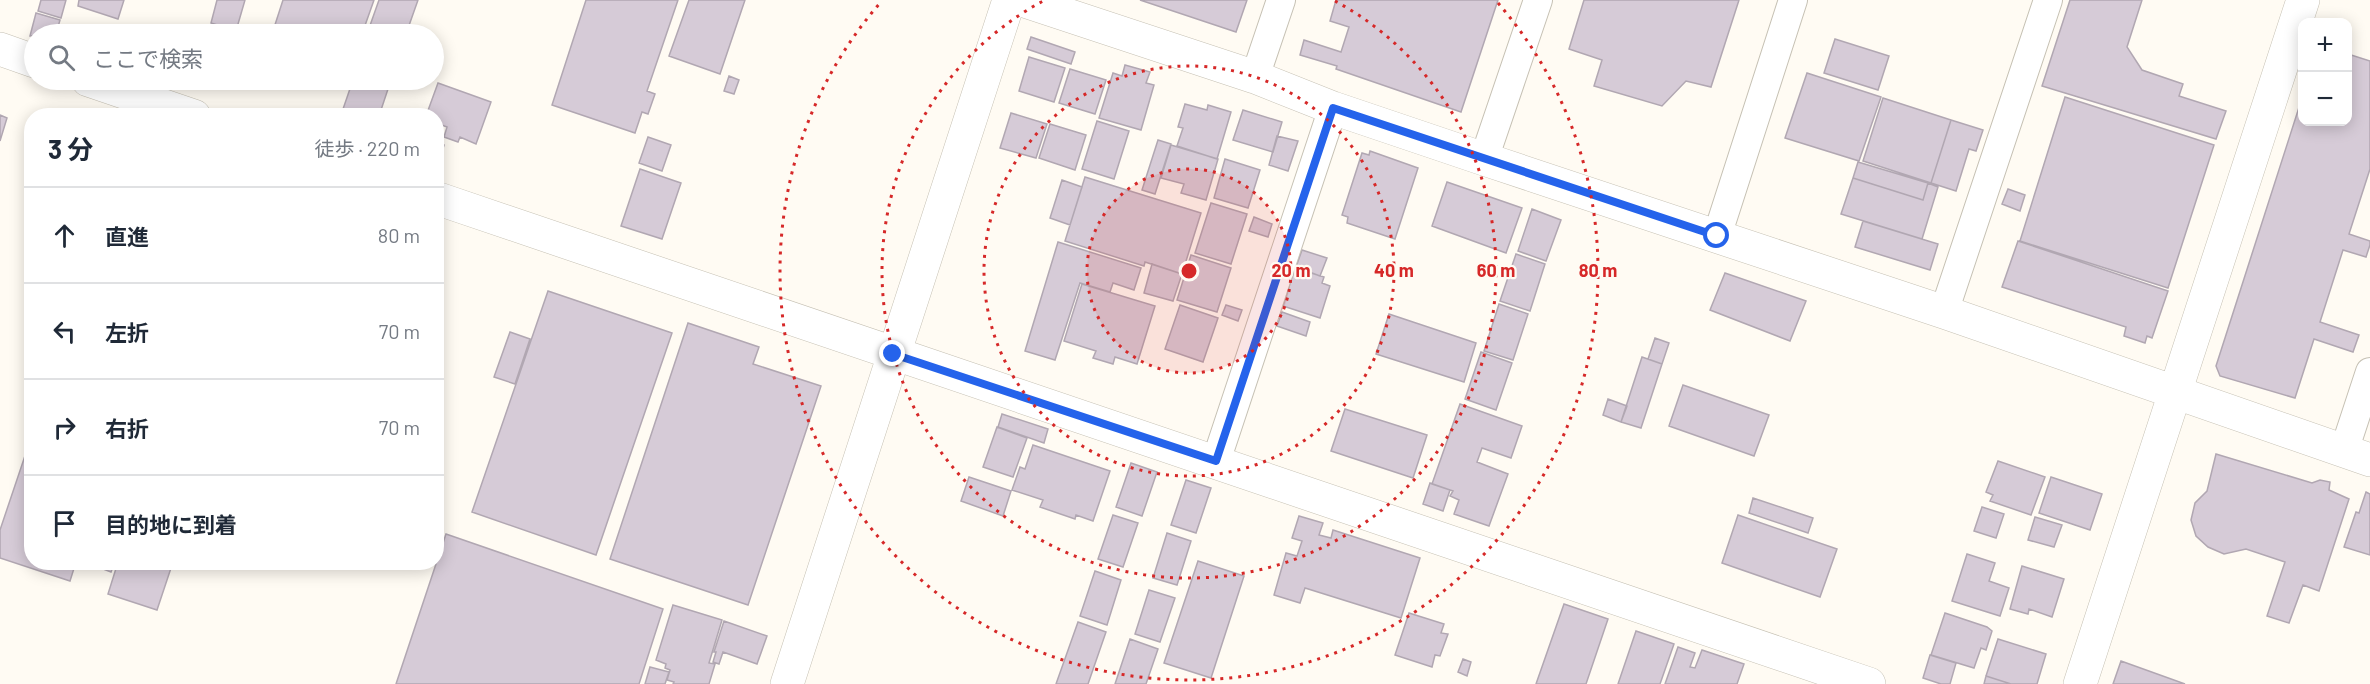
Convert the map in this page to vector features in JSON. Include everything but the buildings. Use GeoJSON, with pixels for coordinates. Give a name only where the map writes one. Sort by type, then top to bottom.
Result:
{"type":"FeatureCollection","features":[{"type":"Feature","properties":{"kind":"street"},"geometry":{"type":"LineString","coordinates":[[787,684],[1009,0]]}},
{"type":"Feature","properties":{"kind":"street"},"geometry":{"type":"LineString","coordinates":[[1022,0],[1255,77],[1333,108],[1944,312],[2357,455],[2370,372]]}},
{"type":"Feature","properties":{"kind":"street"},"geometry":{"type":"LineString","coordinates":[[1255,77],[1281,0]]}},
{"type":"Feature","properties":{"kind":"street"},"geometry":{"type":"LineString","coordinates":[[1484,159],[1538,0]]}},
{"type":"Feature","properties":{"kind":"street"},"geometry":{"type":"LineString","coordinates":[[1717,236],[1794,0]]}},
{"type":"Feature","properties":{"kind":"street"},"geometry":{"type":"LineString","coordinates":[[1944,312],[2048,0]]}},
{"type":"Feature","properties":{"kind":"street"},"geometry":{"type":"LineString","coordinates":[[2080,684],[2302,0]]}},
{"type":"Feature","properties":{"kind":"street"},"geometry":{"type":"LineString","coordinates":[[0,49],[24,57]]}},
{"type":"Feature","properties":{"kind":"street"},"geometry":{"type":"LineString","coordinates":[[117,90],[170,108]]}},
{"type":"Feature","properties":{"kind":"street"},"geometry":{"type":"LineString","coordinates":[[1216,461],[1333,108]]}},
{"type":"Feature","properties":{"kind":"street"},"geometry":{"type":"LineString","coordinates":[[444,201],[1869,684]]}},
{"type":"Feature","properties":{"kind":"route"},"geometry":{"type":"LineString","coordinates":[[893,354],[1216,461],[1333,108],[1717,236]]}}]}
